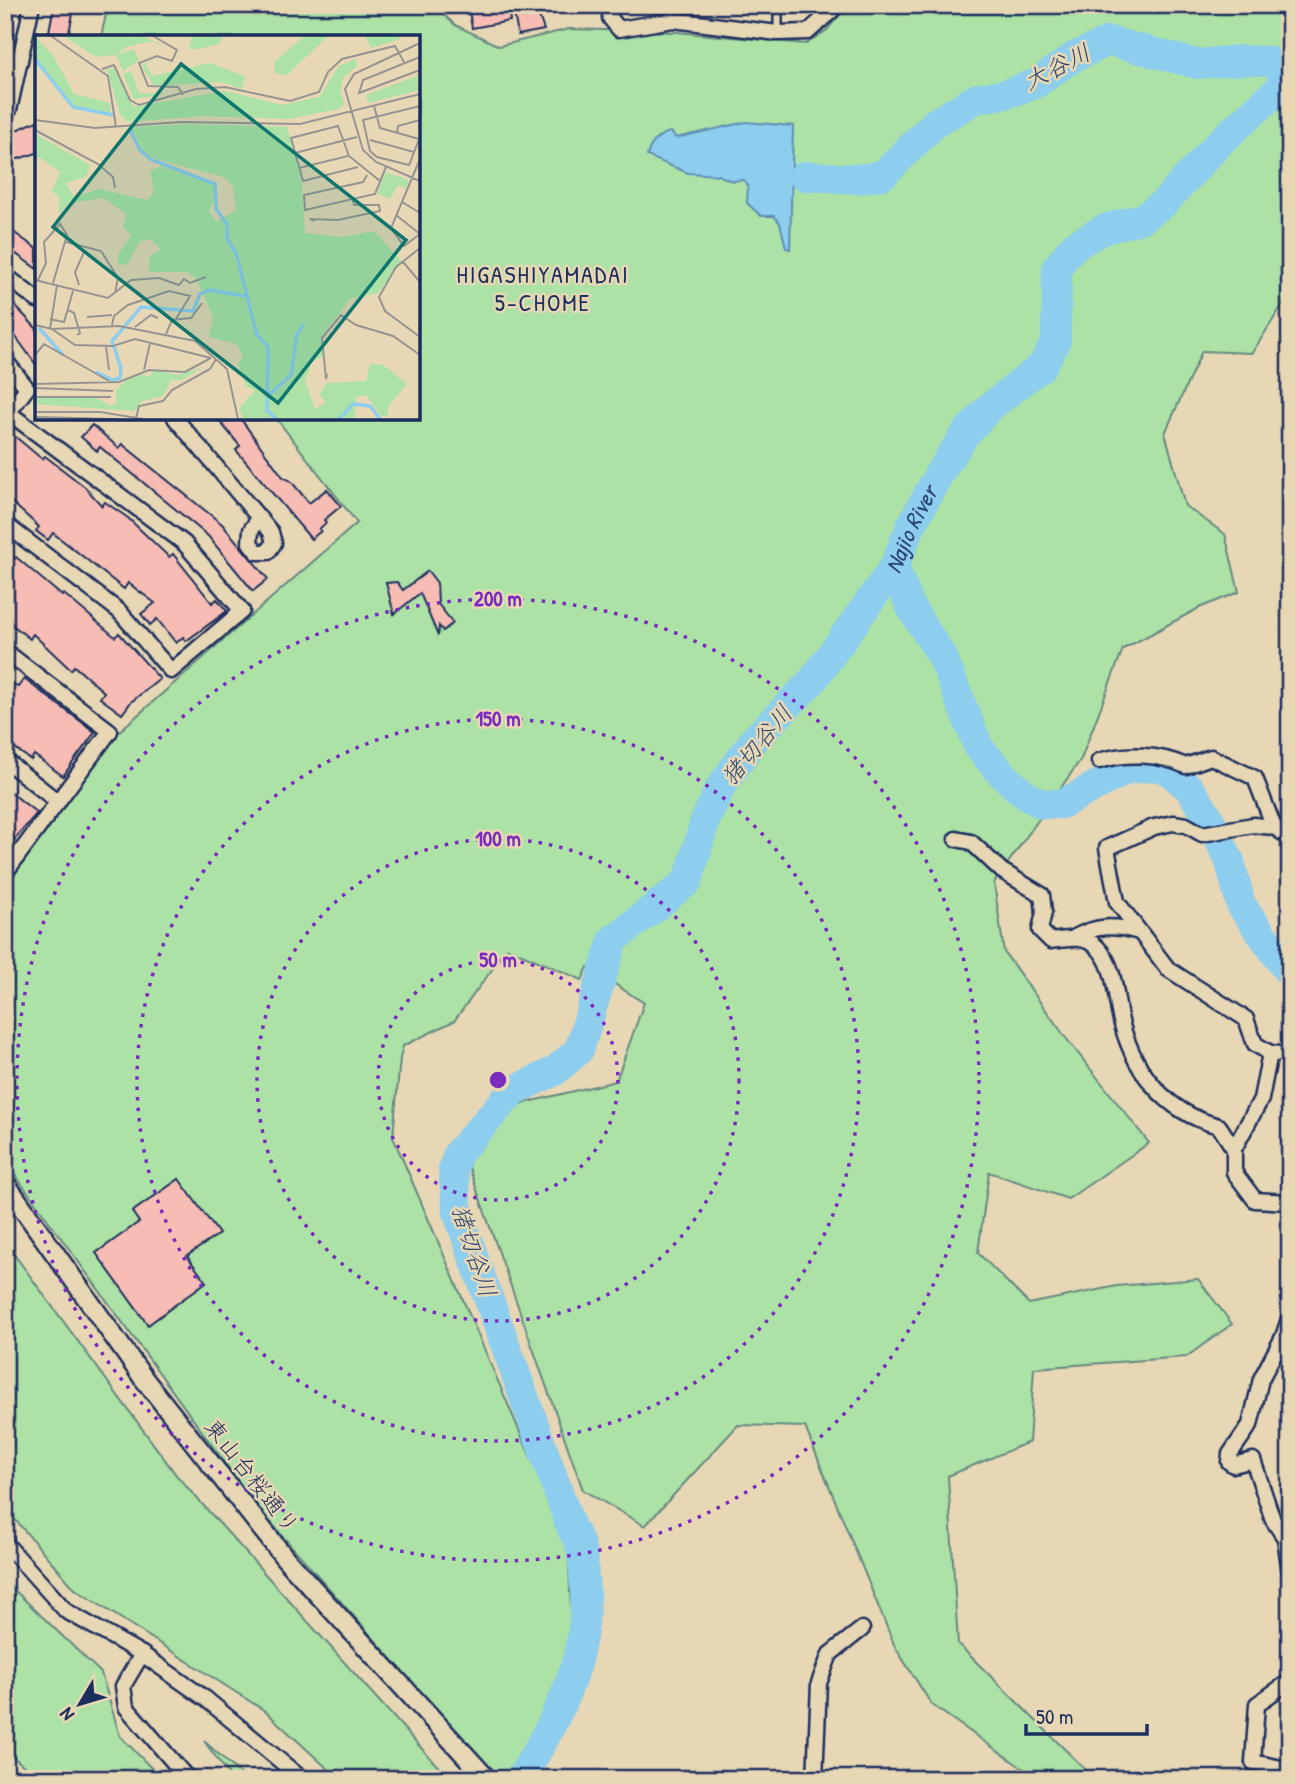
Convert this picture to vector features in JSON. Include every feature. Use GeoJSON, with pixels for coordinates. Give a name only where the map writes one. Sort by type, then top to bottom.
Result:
{"type":"FeatureCollection","features":[{"type":"Feature","properties":{"kind":"street"},"geometry":{"type":"LineString","coordinates":[[5,113],[9,110],[13,59],[32,5]]}},
{"type":"Feature","properties":{"kind":"street"},"geometry":{"type":"LineString","coordinates":[[611,5],[610,18],[619,29],[673,20],[778,33],[808,32],[838,5]]}},
{"type":"Feature","properties":{"kind":"street"},"geometry":{"type":"LineString","coordinates":[[5,275],[35,298]]}},
{"type":"Feature","properties":{"kind":"street"},"geometry":{"type":"LineString","coordinates":[[5,360],[27,388],[7,412],[184,543],[242,611],[172,671],[119,611],[5,524]]}},
{"type":"Feature","properties":{"kind":"street"},"geometry":{"type":"LineString","coordinates":[[177,420],[259,518]]}},
{"type":"Feature","properties":{"kind":"street"},"geometry":{"type":"LineString","coordinates":[[5,651],[110,731],[5,873]]}},
{"type":"Feature","properties":{"kind":"street"},"geometry":{"type":"LineString","coordinates":[[1099,761],[1115,756],[1154,757],[1169,758],[1186,766],[1211,757],[1255,778],[1274,827]]}},
{"type":"Feature","properties":{"kind":"street"},"geometry":{"type":"LineString","coordinates":[[5,760],[58,802]]}},
{"type":"Feature","properties":{"kind":"street"},"geometry":{"type":"LineString","coordinates":[[1290,838],[1274,827],[1253,825],[1202,834],[1186,825],[1173,823],[1154,827],[1108,848],[1117,902],[1168,969],[1246,1020],[1255,1044],[1270,1053],[1290,1055]]}},
{"type":"Feature","properties":{"kind":"street"},"geometry":{"type":"LineString","coordinates":[[956,838],[971,842],[1002,871],[1042,895],[1044,912],[1040,930],[1051,941],[1116,925],[1140,932]]}},
{"type":"Feature","properties":{"kind":"street"},"geometry":{"type":"LineString","coordinates":[[1074,937],[1096,945],[1111,967],[1124,1032],[1141,1070],[1171,1105],[1194,1120],[1219,1126],[1234,1149]]}},
{"type":"Feature","properties":{"kind":"street"},"geometry":{"type":"LineString","coordinates":[[1270,1053],[1261,1099],[1234,1149],[1234,1172],[1255,1200],[1290,1202]]}},
{"type":"Feature","properties":{"kind":"street","name":"東山台桜通り"},"geometry":{"type":"LineString","coordinates":[[5,1183],[144,1379],[285,1558],[487,1779]]}},
{"type":"Feature","properties":{"kind":"street"},"geometry":{"type":"LineString","coordinates":[[1290,1316],[1261,1379],[1250,1424],[1230,1454],[1229,1462],[1233,1465],[1254,1460],[1273,1520],[1287,1538],[1290,1572]]}},
{"type":"Feature","properties":{"kind":"street"},"geometry":{"type":"LineString","coordinates":[[5,1543],[66,1611],[142,1654],[206,1699],[302,1779]]}},
{"type":"Feature","properties":{"kind":"street"},"geometry":{"type":"LineString","coordinates":[[815,1779],[819,1683],[831,1654],[862,1629]]}},
{"type":"Feature","properties":{"kind":"street"},"geometry":{"type":"LineString","coordinates":[[142,1654],[123,1686],[126,1707],[188,1779]]}},
{"type":"Feature","properties":{"kind":"street"},"geometry":{"type":"LineString","coordinates":[[1290,1681],[1257,1704],[1253,1762],[1290,1770]]}},
{"type":"Feature","properties":{"kind":"lane"},"geometry":{"type":"LineString","coordinates":[[778,5],[778,33]]}},
{"type":"Feature","properties":{"kind":"green space"},"geometry":{"type":"Polygon","coordinates":[[[108,5],[433,5],[455,25],[499,46],[569,29],[676,32],[806,44],[827,30],[848,5],[1290,5],[1290,293],[1252,353],[1202,351],[1165,433],[1185,506],[1225,534],[1239,592],[1199,608],[1123,649],[1081,759],[994,883],[1004,952],[1066,1038],[1149,1143],[1068,1199],[989,1172],[978,1253],[1029,1304],[1117,1286],[1198,1279],[1232,1324],[1186,1357],[1034,1368],[1029,1442],[948,1476],[958,1644],[1095,1779],[1038,1779],[932,1705],[895,1647],[805,1427],[738,1425],[645,1526],[583,1490],[467,1162],[516,1105],[616,1081],[644,1003],[588,967],[582,980],[508,948],[454,1021],[403,1046],[400,1058],[393,1137],[568,1544],[572,1636],[542,1729],[507,1779],[498,1779],[257,1507],[5,1161],[5,882],[115,735],[357,523],[278,420],[420,420],[420,35],[101,35],[108,5]]]}},
{"type":"Feature","properties":{"kind":"green space"},"geometry":{"type":"Polygon","coordinates":[[[5,1242],[177,1476],[449,1779],[339,1779],[265,1711],[75,1589],[5,1508],[5,1242]]]}},
{"type":"Feature","properties":{"kind":"green space"},"geometry":{"type":"Polygon","coordinates":[[[5,1581],[101,1673],[120,1736],[162,1779],[39,1779],[5,1750],[5,1581]]]}},
{"type":"Feature","properties":{"kind":"green space"},"geometry":{"type":"Polygon","coordinates":[[[204,1741],[246,1779],[232,1779],[204,1741]]]}},
{"type":"Feature","properties":{"kind":"water"},"geometry":{"type":"Polygon","coordinates":[[[746,122],[793,126],[790,249],[786,248],[780,223],[774,216],[761,216],[747,203],[748,186],[744,180],[732,181],[718,175],[688,173],[647,156],[655,140],[666,133],[671,132],[676,138],[746,122]]]}},
{"type":"Feature","properties":{"kind":"building"},"geometry":{"type":"Polygon","coordinates":[[[54,5],[74,9],[68,35],[48,35],[54,5]]]}},
{"type":"Feature","properties":{"kind":"building"},"geometry":{"type":"Polygon","coordinates":[[[468,5],[508,5],[510,21],[472,28],[468,5]]]}},
{"type":"Feature","properties":{"kind":"building"},"geometry":{"type":"Polygon","coordinates":[[[535,5],[544,30],[518,35],[513,8],[535,5]]]}},
{"type":"Feature","properties":{"kind":"building"},"geometry":{"type":"Polygon","coordinates":[[[35,122],[35,154],[5,163],[5,135],[35,122]]]}},
{"type":"Feature","properties":{"kind":"building"},"geometry":{"type":"Polygon","coordinates":[[[5,226],[35,248],[35,268],[5,246],[5,226]]]}},
{"type":"Feature","properties":{"kind":"building"},"geometry":{"type":"Polygon","coordinates":[[[5,295],[35,327],[35,363],[5,322],[5,295]]]}},
{"type":"Feature","properties":{"kind":"building"},"geometry":{"type":"Polygon","coordinates":[[[219,420],[241,420],[283,477],[291,481],[309,503],[327,489],[341,506],[324,520],[326,523],[319,529],[321,531],[311,539],[236,450],[240,446],[219,420]]]}},
{"type":"Feature","properties":{"kind":"building"},"geometry":{"type":"Polygon","coordinates":[[[92,425],[119,448],[122,444],[222,524],[268,579],[253,591],[208,536],[100,447],[97,451],[81,437],[92,425]]]}},
{"type":"Feature","properties":{"kind":"building"},"geometry":{"type":"Polygon","coordinates":[[[5,428],[42,459],[45,456],[85,487],[102,506],[105,502],[128,518],[169,557],[173,554],[212,603],[217,599],[227,611],[186,641],[183,637],[176,643],[157,619],[150,625],[141,614],[155,603],[128,583],[124,589],[53,533],[48,540],[36,531],[39,527],[5,496],[5,428]]]}},
{"type":"Feature","properties":{"kind":"building"},"geometry":{"type":"Polygon","coordinates":[[[5,552],[14,559],[16,557],[62,596],[64,594],[115,637],[119,633],[160,679],[131,702],[122,714],[100,698],[104,692],[74,666],[71,670],[33,634],[30,639],[5,619],[5,552]]]}},
{"type":"Feature","properties":{"kind":"building"},"geometry":{"type":"Polygon","coordinates":[[[428,571],[437,583],[438,604],[453,623],[443,631],[439,626],[438,636],[420,593],[394,614],[386,583],[397,582],[403,590],[428,571]]]}},
{"type":"Feature","properties":{"kind":"building"},"geometry":{"type":"Polygon","coordinates":[[[5,677],[18,687],[24,679],[95,732],[63,776],[34,755],[31,760],[5,741],[5,677]]]}},
{"type":"Feature","properties":{"kind":"building"},"geometry":{"type":"Polygon","coordinates":[[[5,788],[37,813],[5,851],[5,788]]]}},
{"type":"Feature","properties":{"kind":"building"},"geometry":{"type":"Polygon","coordinates":[[[179,1179],[219,1234],[187,1256],[206,1282],[148,1325],[96,1253],[139,1222],[132,1212],[179,1179]]]}},
{"type":"Feature","properties":{"kind":"waterway","name":"大谷川"},"geometry":{"type":"LineString","coordinates":[[804,176],[859,179],[883,175],[935,123],[977,98],[1006,94],[1035,84],[1074,57],[1109,41],[1197,64],[1242,60],[1269,61],[1290,75]]}},
{"type":"Feature","properties":{"kind":"waterway","name":"猪切谷川"},"geometry":{"type":"LineString","coordinates":[[521,1778],[560,1706],[578,1657],[585,1604],[583,1563],[580,1546],[458,1214],[453,1170],[458,1153],[513,1091],[555,1071],[579,1050],[613,940],[688,881],[705,821],[720,788],[754,740],[813,680],[894,567],[911,526],[940,472],[966,433],[989,408],[1042,366],[1056,341],[1057,267],[1074,246],[1102,230],[1143,218],[1164,203],[1221,141],[1290,79]]}},
{"type":"Feature","properties":{"kind":"waterway","name":"Najio River"},"geometry":{"type":"LineString","coordinates":[[894,567],[911,608],[943,658],[979,748],[1002,774],[1024,794],[1042,804],[1062,804],[1128,769],[1159,766],[1170,772],[1189,788],[1208,816],[1230,862],[1241,905],[1290,974]]}},
{"type":"Feature","properties":{"kind":"district","name":"HIGASHIYAMADAI 5-CHOME"},"geometry":{"type":"Point","coordinates":[543,289]}}]}
